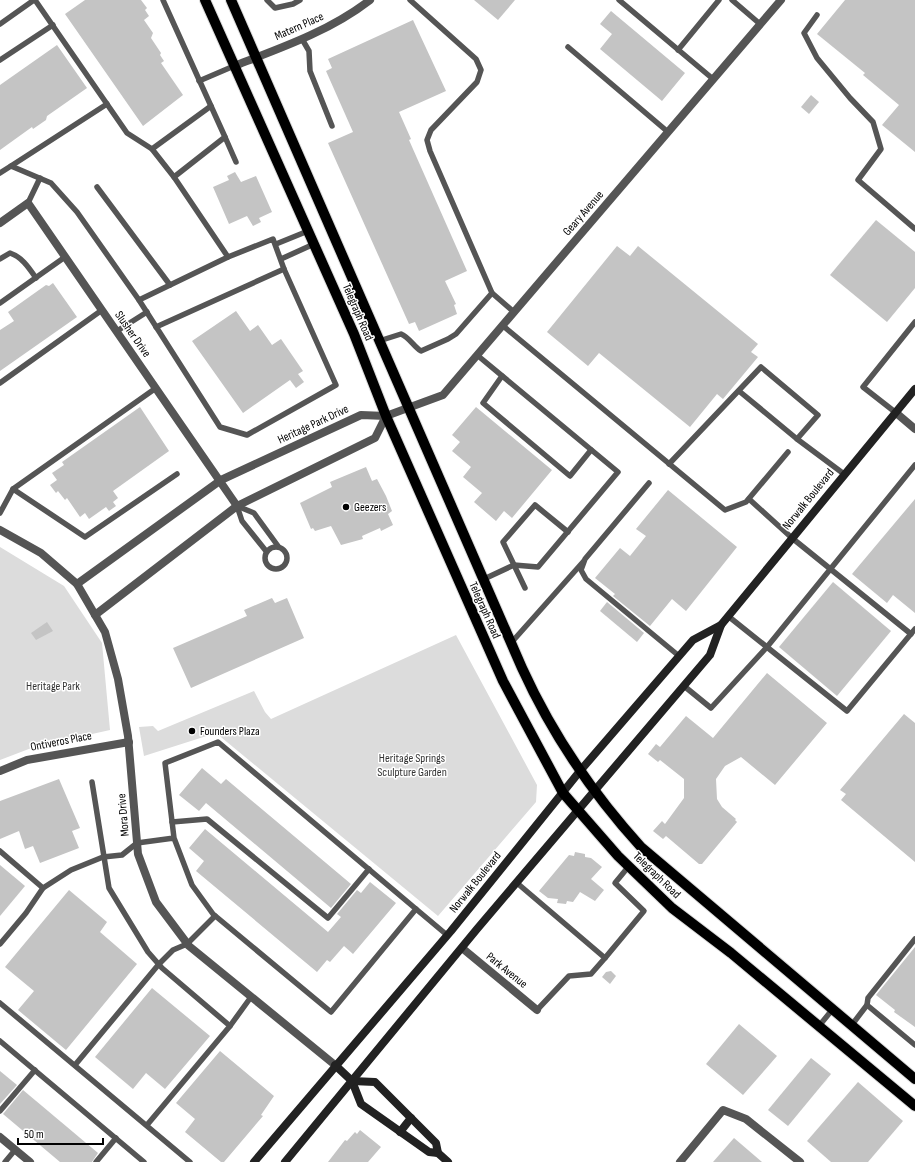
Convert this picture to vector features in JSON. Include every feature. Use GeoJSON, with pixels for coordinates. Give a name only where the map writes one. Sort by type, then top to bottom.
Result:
{"type":"FeatureCollection","features":[{"type":"Feature","properties":{"kind":"main road","name":"Telegraph Road"},"geometry":{"type":"LineString","coordinates":[[205,0],[354,334],[386,416],[503,681],[562,793],[629,866],[672,908],[731,953],[915,1106]]}},
{"type":"Feature","properties":{"kind":"main road","name":"Telegraph Road"},"geometry":{"type":"LineString","coordinates":[[231,0],[379,342],[538,703],[580,771],[615,818],[641,847],[915,1079]]}},
{"type":"Feature","properties":{"kind":"main road","name":"Norwalk Boulevard"},"geometry":{"type":"LineString","coordinates":[[285,1162],[462,948],[710,655],[721,625],[915,389]]}},
{"type":"Feature","properties":{"kind":"main road","name":"Norwalk Boulevard"},"geometry":{"type":"LineString","coordinates":[[254,1162],[447,935],[580,771],[679,656],[693,640],[721,625]]}},
{"type":"Feature","properties":{"kind":"main road"},"geometry":{"type":"LineString","coordinates":[[335,1065],[352,1081],[361,1104],[429,1152],[438,1154],[448,1162]]}},
{"type":"Feature","properties":{"kind":"main road"},"geometry":{"type":"LineString","coordinates":[[352,1081],[375,1082],[436,1143],[438,1154]]}},
{"type":"Feature","properties":{"kind":"main road"},"geometry":{"type":"LineString","coordinates":[[400,1132],[411,1118]]}},
{"type":"Feature","properties":{"kind":"street","name":"Matern Place"},"geometry":{"type":"LineString","coordinates":[[234,66],[315,34],[358,10],[370,0]]}},
{"type":"Feature","properties":{"kind":"street","name":"Geary Avenue"},"geometry":{"type":"LineString","coordinates":[[386,416],[443,395],[780,0]]}},
{"type":"Feature","properties":{"kind":"street"},"geometry":{"type":"LineString","coordinates":[[0,223],[28,203]]}},
{"type":"Feature","properties":{"kind":"street","name":"Slusher Drive"},"geometry":{"type":"LineString","coordinates":[[28,203],[221,480],[237,506]]}},
{"type":"Feature","properties":{"kind":"street"},"geometry":{"type":"LineString","coordinates":[[895,412],[915,429]]}},
{"type":"Feature","properties":{"kind":"street","name":"Heritage Park Drive"},"geometry":{"type":"LineString","coordinates":[[77,584],[221,480],[361,415],[386,416]]}},
{"type":"Feature","properties":{"kind":"street"},"geometry":{"type":"LineString","coordinates":[[95,615],[237,506],[375,438],[386,416]]}},
{"type":"Feature","properties":{"kind":"street","name":"Mora Drive"},"geometry":{"type":"LineString","coordinates":[[0,530],[41,553],[77,584],[105,632],[118,679],[129,742],[138,854],[156,902],[187,944],[335,1065]]}},
{"type":"Feature","properties":{"kind":"street","name":"Ontiveros Place"},"geometry":{"type":"LineString","coordinates":[[0,771],[27,760],[129,742]]}},
{"type":"Feature","properties":{"kind":"street","name":"Park Avenue"},"geometry":{"type":"LineString","coordinates":[[462,948],[537,1010]]}},
{"type":"Feature","properties":{"kind":"street"},"geometry":{"type":"LineString","coordinates":[[680,1162],[723,1110],[751,1122],[800,1162]]}},
{"type":"Feature","properties":{"kind":"street"},"geometry":{"type":"LineString","coordinates":[[0,1138],[30,1162]]}},
{"type":"Feature","properties":{"kind":"lane"},"geometry":{"type":"LineString","coordinates":[[0,24],[35,0],[127,133],[152,150],[174,177],[228,257]]}},
{"type":"Feature","properties":{"kind":"lane"},"geometry":{"type":"LineString","coordinates":[[163,0],[236,162]]}},
{"type":"Feature","properties":{"kind":"lane"},"geometry":{"type":"LineString","coordinates":[[267,0],[275,8],[293,4],[300,0]]}},
{"type":"Feature","properties":{"kind":"lane"},"geometry":{"type":"LineString","coordinates":[[410,0],[476,59],[481,70],[477,82],[431,130],[427,140],[430,151],[492,293],[514,312]]}},
{"type":"Feature","properties":{"kind":"lane"},"geometry":{"type":"LineString","coordinates":[[619,0],[713,79]]}},
{"type":"Feature","properties":{"kind":"lane"},"geometry":{"type":"LineString","coordinates":[[678,50],[719,0]]}},
{"type":"Feature","properties":{"kind":"lane"},"geometry":{"type":"LineString","coordinates":[[732,0],[760,24]]}},
{"type":"Feature","properties":{"kind":"lane"},"geometry":{"type":"LineString","coordinates":[[817,15],[804,33],[806,40],[832,76],[873,122],[878,133],[881,149],[858,180],[915,229]]}},
{"type":"Feature","properties":{"kind":"lane"},"geometry":{"type":"LineString","coordinates":[[0,60],[53,25]]}},
{"type":"Feature","properties":{"kind":"lane"},"geometry":{"type":"LineString","coordinates":[[302,39],[310,51],[310,71],[332,126]]}},
{"type":"Feature","properties":{"kind":"lane"},"geometry":{"type":"LineString","coordinates":[[568,47],[668,132]]}},
{"type":"Feature","properties":{"kind":"lane"},"geometry":{"type":"LineString","coordinates":[[199,81],[234,66]]}},
{"type":"Feature","properties":{"kind":"lane"},"geometry":{"type":"LineString","coordinates":[[0,173],[107,104]]}},
{"type":"Feature","properties":{"kind":"lane"},"geometry":{"type":"LineString","coordinates":[[152,150],[211,106]]}},
{"type":"Feature","properties":{"kind":"lane"},"geometry":{"type":"LineString","coordinates":[[174,177],[225,138]]}},
{"type":"Feature","properties":{"kind":"lane"},"geometry":{"type":"LineString","coordinates":[[11,166],[51,183],[77,212],[147,312],[220,428],[247,435],[336,385],[284,269],[273,239],[228,257],[139,300]]}},
{"type":"Feature","properties":{"kind":"lane"},"geometry":{"type":"LineString","coordinates":[[28,203],[40,178]]}},
{"type":"Feature","properties":{"kind":"lane"},"geometry":{"type":"LineString","coordinates":[[97,187],[170,285]]}},
{"type":"Feature","properties":{"kind":"lane"},"geometry":{"type":"LineString","coordinates":[[276,244],[308,230]]}},
{"type":"Feature","properties":{"kind":"lane"},"geometry":{"type":"LineString","coordinates":[[281,258],[314,244]]}},
{"type":"Feature","properties":{"kind":"lane"},"geometry":{"type":"LineString","coordinates":[[0,259],[10,253],[16,255],[25,263],[36,278]]}},
{"type":"Feature","properties":{"kind":"lane"},"geometry":{"type":"LineString","coordinates":[[0,303],[65,257]]}},
{"type":"Feature","properties":{"kind":"lane"},"geometry":{"type":"LineString","coordinates":[[156,327],[284,269]]}},
{"type":"Feature","properties":{"kind":"lane"},"geometry":{"type":"LineString","coordinates":[[379,342],[401,334],[408,337],[414,347],[421,351],[456,334],[492,293]]}},
{"type":"Feature","properties":{"kind":"lane"},"geometry":{"type":"LineString","coordinates":[[0,383],[102,310]]}},
{"type":"Feature","properties":{"kind":"lane"},"geometry":{"type":"LineString","coordinates":[[117,331],[147,312]]}},
{"type":"Feature","properties":{"kind":"lane"},"geometry":{"type":"LineString","coordinates":[[895,412],[863,387],[915,322]]}},
{"type":"Feature","properties":{"kind":"lane"},"geometry":{"type":"LineString","coordinates":[[502,325],[725,510],[746,502],[788,452]]}},
{"type":"Feature","properties":{"kind":"lane"},"geometry":{"type":"LineString","coordinates":[[477,355],[618,472],[538,567],[514,565],[484,579]]}},
{"type":"Feature","properties":{"kind":"lane"},"geometry":{"type":"LineString","coordinates":[[669,464],[761,367],[818,415],[797,439]]}},
{"type":"Feature","properties":{"kind":"lane"},"geometry":{"type":"LineString","coordinates":[[502,376],[483,403],[570,476],[591,450]]}},
{"type":"Feature","properties":{"kind":"lane"},"geometry":{"type":"LineString","coordinates":[[0,513],[13,489],[156,388]]}},
{"type":"Feature","properties":{"kind":"lane"},"geometry":{"type":"LineString","coordinates":[[739,391],[797,439],[844,474]]}},
{"type":"Feature","properties":{"kind":"lane"},"geometry":{"type":"LineString","coordinates":[[684,686],[711,708],[767,647],[830,568],[915,466]]}},
{"type":"Feature","properties":{"kind":"lane"},"geometry":{"type":"LineString","coordinates":[[13,489],[85,537],[177,474]]}},
{"type":"Feature","properties":{"kind":"lane"},"geometry":{"type":"LineString","coordinates":[[511,643],[587,557],[649,483]]}},
{"type":"Feature","properties":{"kind":"lane"},"geometry":{"type":"LineString","coordinates":[[728,616],[847,711],[913,632],[792,538],[749,499]]}},
{"type":"Feature","properties":{"kind":"lane"},"geometry":{"type":"LineString","coordinates":[[525,588],[503,542],[536,505],[568,532]]}},
{"type":"Feature","properties":{"kind":"lane"},"geometry":{"type":"LineString","coordinates":[[237,506],[254,513],[278,546],[282,548],[287,555],[286,564],[279,569],[270,567],[267,564],[265,560],[266,551],[242,521],[237,506]]}},
{"type":"Feature","properties":{"kind":"lane"},"geometry":{"type":"LineString","coordinates":[[266,551],[274,546],[278,546]]}},
{"type":"Feature","properties":{"kind":"lane"},"geometry":{"type":"LineString","coordinates":[[587,557],[581,570],[586,579],[679,656]]}},
{"type":"Feature","properties":{"kind":"lane"},"geometry":{"type":"LineString","coordinates":[[416,909],[331,1012],[215,916],[192,885],[174,838],[165,763],[218,742],[447,935]]}},
{"type":"Feature","properties":{"kind":"lane"},"geometry":{"type":"LineString","coordinates":[[92,782],[109,888],[148,952],[159,964],[230,1026]]}},
{"type":"Feature","properties":{"kind":"lane"},"geometry":{"type":"LineString","coordinates":[[172,822],[207,819],[328,918],[369,869]]}},
{"type":"Feature","properties":{"kind":"lane"},"geometry":{"type":"LineString","coordinates":[[0,944],[26,914],[43,888],[71,870],[103,857],[122,855],[137,842],[174,838]]}},
{"type":"Feature","properties":{"kind":"lane"},"geometry":{"type":"LineString","coordinates":[[0,851],[43,888]]}},
{"type":"Feature","properties":{"kind":"lane"},"geometry":{"type":"LineString","coordinates":[[537,1010],[569,976],[591,974],[644,911],[615,883],[629,866]]}},
{"type":"Feature","properties":{"kind":"lane"},"geometry":{"type":"LineString","coordinates":[[517,883],[605,958]]}},
{"type":"Feature","properties":{"kind":"lane"},"geometry":{"type":"LineString","coordinates":[[75,1065],[159,964],[173,950],[187,944],[215,916]]}},
{"type":"Feature","properties":{"kind":"lane"},"geometry":{"type":"LineString","coordinates":[[851,1026],[867,1005],[868,998],[915,939]]}},
{"type":"Feature","properties":{"kind":"lane"},"geometry":{"type":"LineString","coordinates":[[147,1125],[230,1026],[251,997]]}},
{"type":"Feature","properties":{"kind":"lane"},"geometry":{"type":"LineString","coordinates":[[0,1003],[190,1162]]}},
{"type":"Feature","properties":{"kind":"lane"},"geometry":{"type":"LineString","coordinates":[[867,1005],[915,1045]]}},
{"type":"Feature","properties":{"kind":"lane"},"geometry":{"type":"LineString","coordinates":[[819,1026],[832,1010]]}},
{"type":"Feature","properties":{"kind":"lane"},"geometry":{"type":"LineString","coordinates":[[0,1042],[144,1162]]}},
{"type":"Feature","properties":{"kind":"lane"},"geometry":{"type":"LineString","coordinates":[[0,1111],[35,1070]]}},
{"type":"Feature","properties":{"kind":"lane"},"geometry":{"type":"LineString","coordinates":[[96,1162],[116,1138]]}},
{"type":"Feature","properties":{"kind":"lane"},"geometry":{"type":"LineString","coordinates":[[5,1162],[15,1150]]}},
{"type":"Feature","properties":{"kind":"green space","name":"Heritage Park"},"geometry":{"type":"Polygon","coordinates":[[[0,547],[64,586],[102,643],[110,730],[34,747],[0,760],[0,547]]]}},
{"type":"Feature","properties":{"kind":"green space","name":"Heritage Springs Sculpture Garden"},"geometry":{"type":"Polygon","coordinates":[[[456,635],[537,785],[536,802],[438,916],[216,733],[144,756],[139,727],[153,726],[158,731],[254,691],[265,712],[271,719],[456,635]]]}},
{"type":"Feature","properties":{"kind":"building"},"geometry":{"type":"Polygon","coordinates":[[[85,0],[141,0],[147,8],[145,10],[149,16],[144,20],[153,33],[151,38],[161,53],[160,55],[164,61],[161,63],[183,95],[143,126],[65,14],[85,0]]]}},
{"type":"Feature","properties":{"kind":"building"},"geometry":{"type":"Polygon","coordinates":[[[474,0],[515,0],[498,20],[474,0]]]}},
{"type":"Feature","properties":{"kind":"building"},"geometry":{"type":"Polygon","coordinates":[[[845,0],[915,0],[915,152],[882,125],[899,105],[863,75],[865,73],[817,34],[845,0]]]}},
{"type":"Feature","properties":{"kind":"building"},"geometry":{"type":"Polygon","coordinates":[[[611,11],[685,73],[662,101],[600,49],[612,34],[600,24],[611,11]]]}},
{"type":"Feature","properties":{"kind":"building"},"geometry":{"type":"Polygon","coordinates":[[[413,20],[446,91],[399,112],[411,139],[409,140],[467,271],[445,281],[456,304],[454,305],[457,314],[419,331],[415,322],[409,324],[328,143],[353,132],[326,71],[332,68],[328,59],[413,20]]]}},
{"type":"Feature","properties":{"kind":"building"},"geometry":{"type":"Polygon","coordinates":[[[57,45],[87,88],[47,116],[46,120],[33,129],[32,127],[0,150],[0,85],[57,45]]]}},
{"type":"Feature","properties":{"kind":"building"},"geometry":{"type":"Polygon","coordinates":[[[811,95],[819,102],[809,114],[801,107],[811,95]]]}},
{"type":"Feature","properties":{"kind":"building"},"geometry":{"type":"Polygon","coordinates":[[[235,172],[241,182],[256,176],[272,212],[259,218],[261,222],[253,226],[247,216],[229,224],[213,187],[229,180],[227,176],[235,172]]]}},
{"type":"Feature","properties":{"kind":"building"},"geometry":{"type":"Polygon","coordinates":[[[876,220],[915,252],[915,288],[887,322],[830,275],[876,220]]]}},
{"type":"Feature","properties":{"kind":"building"},"geometry":{"type":"Polygon","coordinates":[[[617,246],[630,256],[638,246],[758,344],[751,352],[758,357],[723,399],[717,394],[690,427],[599,353],[588,366],[547,332],[617,246]]]}},
{"type":"Feature","properties":{"kind":"building"},"geometry":{"type":"Polygon","coordinates":[[[53,283],[77,317],[0,371],[0,330],[14,321],[8,312],[46,285],[49,286],[53,283]]]}},
{"type":"Feature","properties":{"kind":"building"},"geometry":{"type":"Polygon","coordinates":[[[236,311],[250,331],[258,325],[272,345],[281,339],[303,371],[298,374],[304,382],[296,388],[290,380],[243,413],[192,341],[236,311]]]}},
{"type":"Feature","properties":{"kind":"building"},"geometry":{"type":"Polygon","coordinates":[[[140,407],[169,451],[113,491],[118,498],[113,502],[116,506],[109,511],[106,507],[89,519],[85,513],[80,517],[67,498],[65,500],[58,491],[56,493],[50,485],[57,480],[52,473],[64,465],[62,462],[140,407]]]}},
{"type":"Feature","properties":{"kind":"building"},"geometry":{"type":"Polygon","coordinates":[[[476,407],[552,470],[512,518],[504,511],[496,521],[474,502],[482,493],[463,477],[471,467],[452,451],[460,442],[452,435],[476,407]]]}},
{"type":"Feature","properties":{"kind":"building","name":"Geezers"},"geometry":{"type":"Polygon","coordinates":[[[366,467],[372,481],[377,479],[386,496],[392,511],[388,514],[393,525],[381,531],[380,528],[362,536],[363,539],[341,545],[331,526],[315,531],[313,528],[311,529],[300,503],[332,487],[330,482],[366,467]]]}},
{"type":"Feature","properties":{"kind":"building"},"geometry":{"type":"Polygon","coordinates":[[[668,490],[737,547],[686,611],[672,599],[650,626],[613,596],[615,594],[595,578],[620,548],[630,556],[646,536],[636,529],[668,490]]]}},
{"type":"Feature","properties":{"kind":"building"},"geometry":{"type":"Polygon","coordinates":[[[915,499],[915,613],[893,595],[887,603],[852,574],[915,499]]]}},
{"type":"Feature","properties":{"kind":"building"},"geometry":{"type":"Polygon","coordinates":[[[833,582],[891,631],[837,696],[779,647],[833,582]]]}},
{"type":"Feature","properties":{"kind":"building"},"geometry":{"type":"Polygon","coordinates":[[[272,598],[275,603],[287,598],[304,638],[191,688],[173,648],[247,616],[244,610],[272,598]]]}},
{"type":"Feature","properties":{"kind":"building"},"geometry":{"type":"Polygon","coordinates":[[[607,602],[644,633],[637,642],[600,611],[607,602]]]}},
{"type":"Feature","properties":{"kind":"building"},"geometry":{"type":"Polygon","coordinates":[[[47,622],[53,631],[36,640],[31,633],[47,622]]]}},
{"type":"Feature","properties":{"kind":"building"},"geometry":{"type":"Polygon","coordinates":[[[767,673],[827,723],[775,785],[741,757],[725,766],[716,779],[717,799],[722,807],[736,819],[735,820],[737,822],[702,864],[699,864],[666,836],[663,839],[653,831],[662,821],[665,824],[684,798],[684,779],[660,760],[658,762],[648,754],[656,744],[660,747],[686,716],[713,738],[767,673]]]}},
{"type":"Feature","properties":{"kind":"building"},"geometry":{"type":"Polygon","coordinates":[[[904,714],[915,723],[915,862],[841,800],[846,794],[840,790],[904,714]]]}},
{"type":"Feature","properties":{"kind":"building"},"geometry":{"type":"Polygon","coordinates":[[[202,768],[221,784],[226,779],[351,884],[331,908],[206,803],[199,811],[179,795],[202,768]]]}},
{"type":"Feature","properties":{"kind":"building"},"geometry":{"type":"Polygon","coordinates":[[[59,779],[80,828],[72,831],[79,848],[40,863],[33,846],[25,849],[19,831],[0,839],[0,801],[59,779]]]}},
{"type":"Feature","properties":{"kind":"building"},"geometry":{"type":"Polygon","coordinates":[[[205,829],[328,932],[341,917],[337,914],[357,890],[361,893],[370,882],[396,903],[353,954],[344,946],[330,962],[327,960],[317,972],[196,871],[204,861],[189,848],[205,829]]]}},
{"type":"Feature","properties":{"kind":"building"},"geometry":{"type":"Polygon","coordinates":[[[575,852],[585,854],[585,857],[591,858],[602,867],[591,879],[604,890],[595,901],[580,892],[573,902],[567,901],[566,904],[557,903],[558,899],[548,898],[539,891],[569,855],[574,856],[575,852]]]}},
{"type":"Feature","properties":{"kind":"building"},"geometry":{"type":"Polygon","coordinates":[[[0,865],[25,886],[0,916],[0,865]]]}},
{"type":"Feature","properties":{"kind":"building"},"geometry":{"type":"Polygon","coordinates":[[[69,890],[107,922],[100,932],[137,964],[66,1050],[18,1010],[34,991],[5,967],[69,890]]]}},
{"type":"Feature","properties":{"kind":"building"},"geometry":{"type":"Polygon","coordinates":[[[915,947],[915,1027],[894,1012],[895,1010],[876,995],[915,947]]]}},
{"type":"Feature","properties":{"kind":"building"},"geometry":{"type":"Polygon","coordinates":[[[611,971],[616,976],[610,984],[602,977],[606,972],[611,971]]]}},
{"type":"Feature","properties":{"kind":"building"},"geometry":{"type":"Polygon","coordinates":[[[152,988],[210,1036],[165,1089],[146,1073],[133,1089],[95,1057],[152,988]]]}},
{"type":"Feature","properties":{"kind":"building"},"geometry":{"type":"Polygon","coordinates":[[[739,1024],[777,1056],[743,1095],[706,1064],[739,1024]]]}},
{"type":"Feature","properties":{"kind":"building"},"geometry":{"type":"Polygon","coordinates":[[[220,1051],[274,1096],[261,1115],[263,1116],[224,1162],[221,1162],[185,1132],[195,1119],[176,1103],[220,1051]]]}},
{"type":"Feature","properties":{"kind":"building"},"geometry":{"type":"Polygon","coordinates":[[[811,1058],[831,1074],[788,1126],[768,1110],[811,1058]]]}},
{"type":"Feature","properties":{"kind":"building"},"geometry":{"type":"Polygon","coordinates":[[[0,1071],[17,1085],[0,1104],[0,1071]]]}},
{"type":"Feature","properties":{"kind":"building"},"geometry":{"type":"Polygon","coordinates":[[[858,1082],[903,1121],[868,1162],[831,1162],[807,1141],[858,1082]]]}},
{"type":"Feature","properties":{"kind":"building"},"geometry":{"type":"Polygon","coordinates":[[[23,1090],[98,1153],[92,1162],[60,1162],[3,1114],[23,1090]]]}},
{"type":"Feature","properties":{"kind":"building"},"geometry":{"type":"Polygon","coordinates":[[[360,1130],[381,1147],[368,1162],[328,1162],[345,1140],[347,1141],[355,1132],[357,1134],[360,1130]]]}},
{"type":"Feature","properties":{"kind":"building"},"geometry":{"type":"Polygon","coordinates":[[[734,1138],[762,1162],[713,1162],[734,1138]]]}},
{"type":"Feature","properties":{"kind":"place","name":"Geezers"},"geometry":{"type":"Point","coordinates":[346,507]}},
{"type":"Feature","properties":{"kind":"place","name":"Founders Plaza"},"geometry":{"type":"Point","coordinates":[192,731]}}]}
